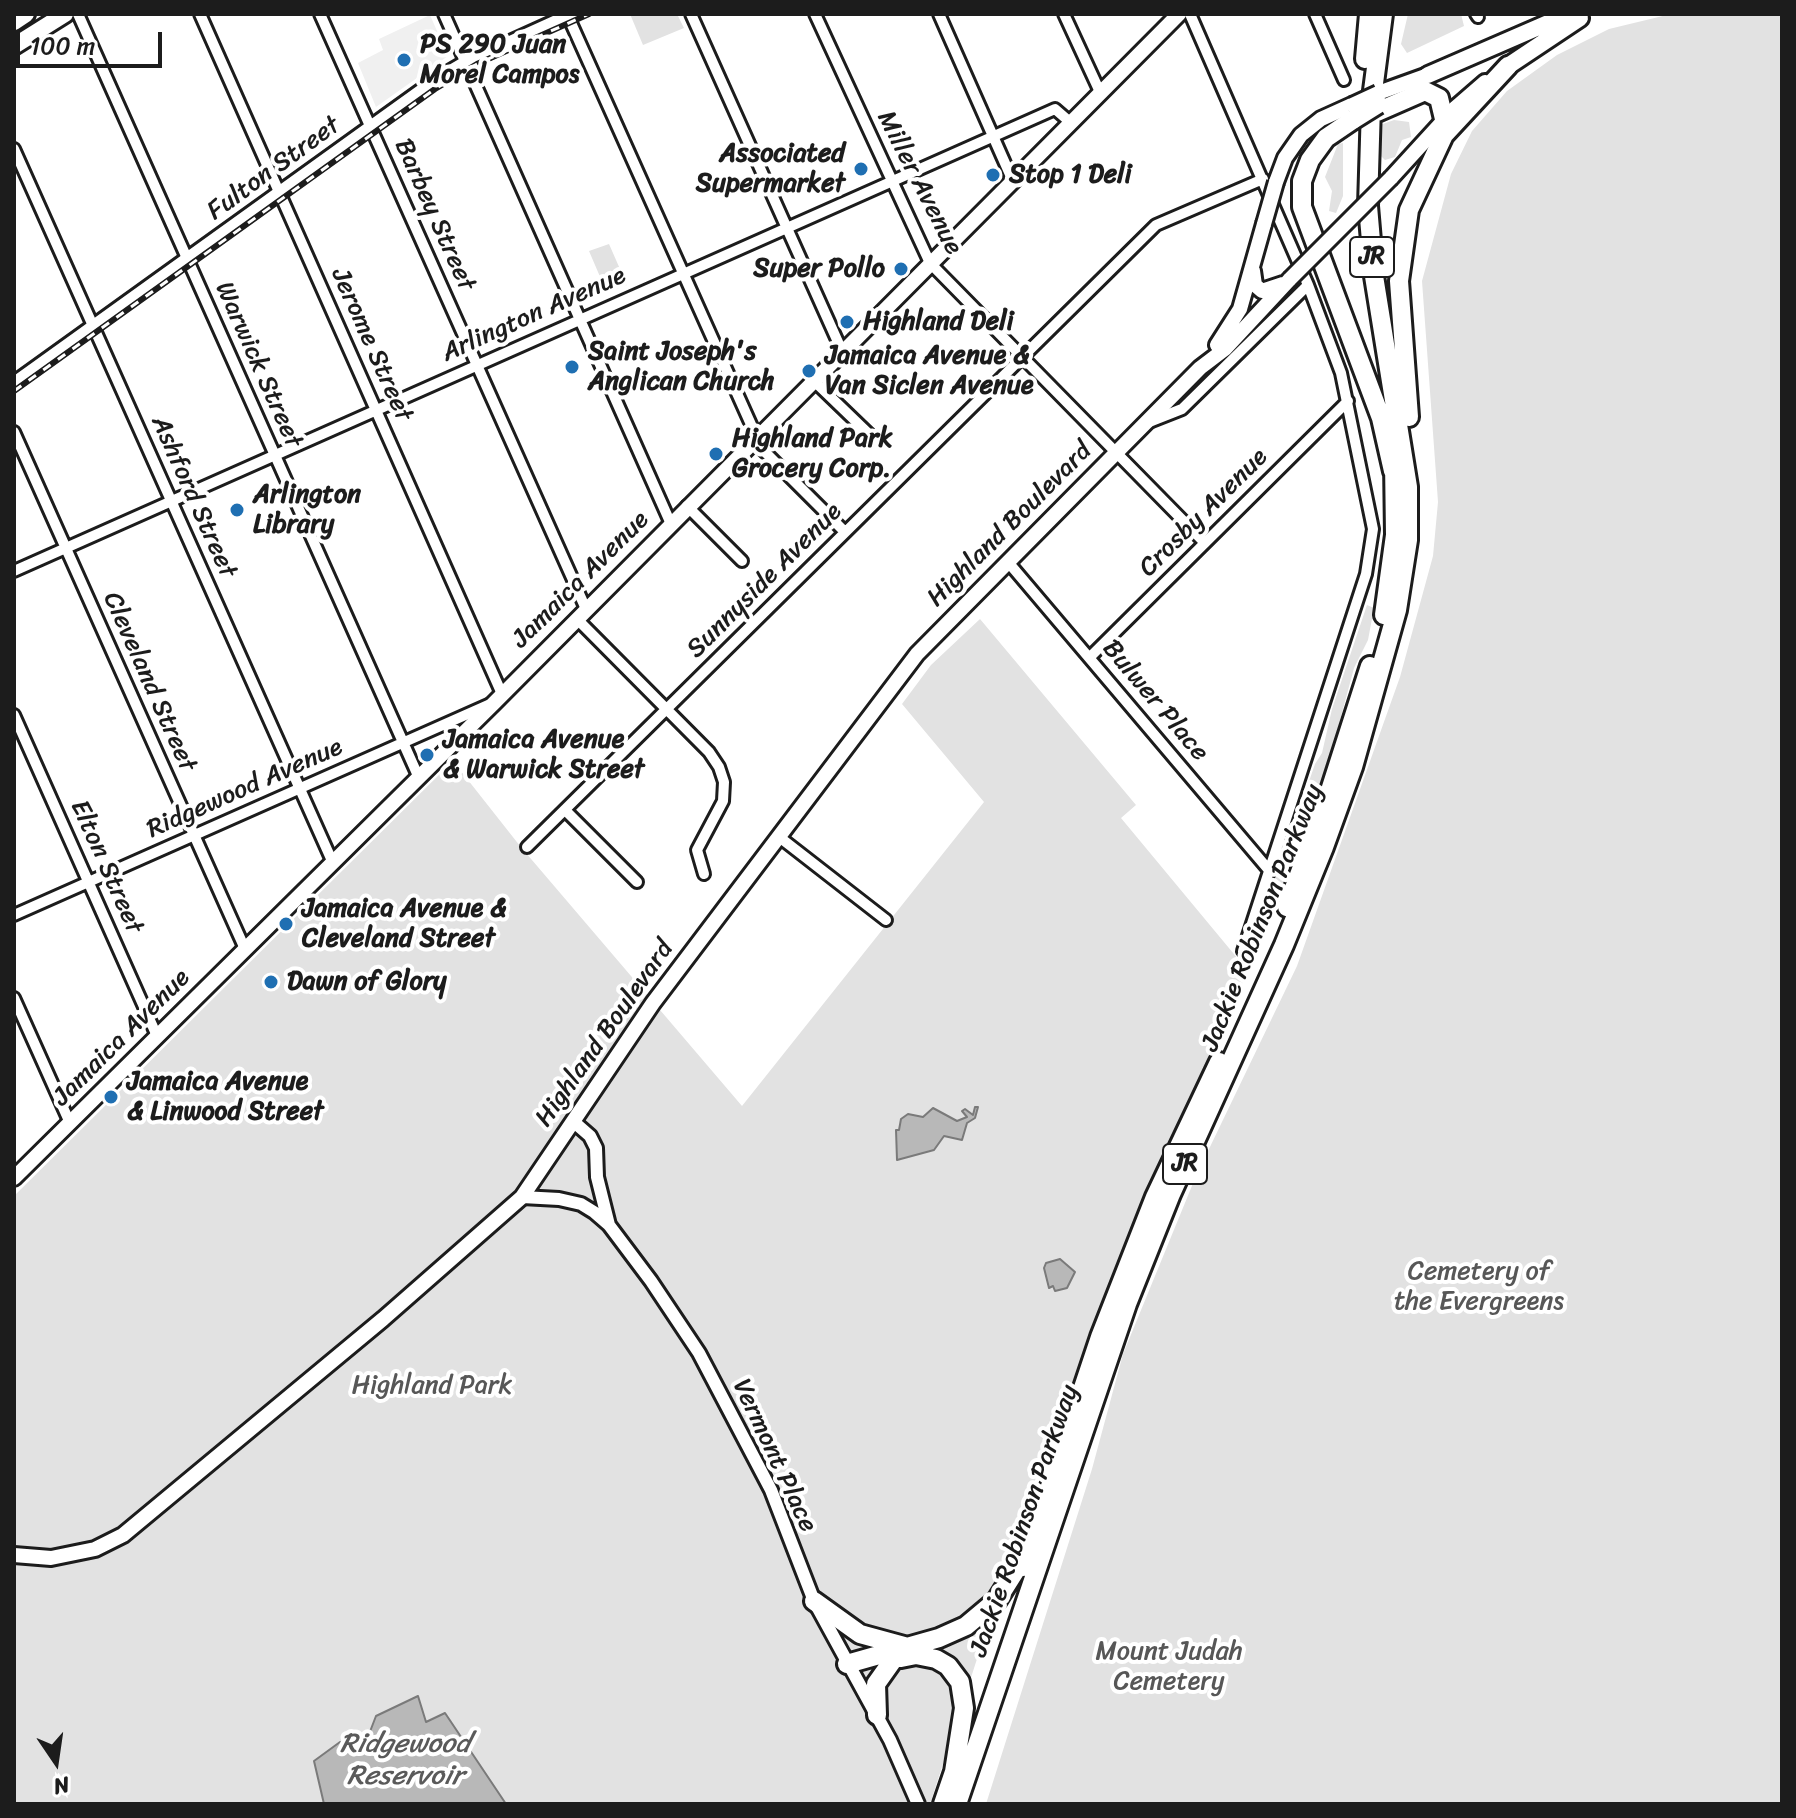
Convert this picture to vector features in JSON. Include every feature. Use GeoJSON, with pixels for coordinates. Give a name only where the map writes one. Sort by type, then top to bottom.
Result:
{"type":"FeatureCollection","features":[{"type":"Feature","properties":{"kind":"highway","name":"Jackie Robinson Parkway"},"geometry":{"type":"LineString","coordinates":[[943,1804],[1100,1337],[1155,1197],[1271,949],[1326,803],[1386,603],[1402,484],[1366,292],[1358,217],[1357,138],[1369,14]]}},
{"type":"Feature","properties":{"kind":"highway","name":"Jackie Robinson Parkway"},"geometry":{"type":"LineString","coordinates":[[957,1804],[1127,1304],[1171,1194],[1284,945],[1353,767],[1401,592],[1408,540],[1368,206],[1372,93],[1383,14]]}},
{"type":"Feature","properties":{"kind":"highway"},"geometry":{"type":"LineString","coordinates":[[1402,484],[1412,451],[1399,281],[1405,222],[1418,184],[1444,135],[1508,66]]}},
{"type":"Feature","properties":{"kind":"highway"},"geometry":{"type":"LineString","coordinates":[[1402,484],[1377,407],[1302,207],[1307,167],[1319,145],[1342,119],[1401,93],[1428,75]]}},
{"type":"Feature","properties":{"kind":"highway"},"geometry":{"type":"LineString","coordinates":[[1401,93],[1433,94],[1442,103],[1444,119]]}},
{"type":"Feature","properties":{"kind":"highway"},"geometry":{"type":"LineString","coordinates":[[850,1668],[949,1635],[974,1620],[1003,1593],[1030,1548]]}},
{"type":"Feature","properties":{"kind":"highway"},"geometry":{"type":"LineString","coordinates":[[814,1601],[860,1634],[900,1653],[936,1659],[948,1666],[960,1682],[964,1708],[954,1772]]}},
{"type":"Feature","properties":{"kind":"highway"},"geometry":{"type":"LineString","coordinates":[[877,1715],[876,1684],[900,1653]]}},
{"type":"Feature","properties":{"kind":"main road"},"geometry":{"type":"LineString","coordinates":[[14,22],[26,14]]}},
{"type":"Feature","properties":{"kind":"main road"},"geometry":{"type":"LineString","coordinates":[[14,46],[65,14]]}},
{"type":"Feature","properties":{"kind":"main road","name":"Jamaica Avenue"},"geometry":{"type":"LineString","coordinates":[[14,1178],[419,778],[1179,14]]}},
{"type":"Feature","properties":{"kind":"main road"},"geometry":{"type":"LineString","coordinates":[[1428,75],[1548,23],[1579,14]]}},
{"type":"Feature","properties":{"kind":"main road","name":"Highland Boulevard"},"geometry":{"type":"LineString","coordinates":[[1200,368],[1225,349],[1466,96],[1586,14]]}},
{"type":"Feature","properties":{"kind":"main road","name":"Highland Boulevard"},"geometry":{"type":"LineString","coordinates":[[14,1555],[51,1558],[95,1549],[123,1535],[292,1396],[522,1197],[653,1003],[917,654],[1200,368],[1237,316],[1264,224],[1270,180],[1301,135],[1342,119]]}},
{"type":"Feature","properties":{"kind":"main road"},"geometry":{"type":"LineString","coordinates":[[1257,250],[1253,274],[1257,287],[1270,291],[1289,280]]}},
{"type":"Feature","properties":{"kind":"street","name":"Warwick Street"},"geometry":{"type":"LineString","coordinates":[[78,14],[419,778]]}},
{"type":"Feature","properties":{"kind":"street","name":"Jerome Street"},"geometry":{"type":"LineString","coordinates":[[200,14],[375,409],[498,698]]}},
{"type":"Feature","properties":{"kind":"street","name":"Barbey Street"},"geometry":{"type":"LineString","coordinates":[[320,14],[476,365],[582,614],[666,709],[709,752],[722,776],[723,801],[717,816],[698,843],[704,874]]}},
{"type":"Feature","properties":{"kind":"street"},"geometry":{"type":"LineString","coordinates":[[444,14],[671,524]]}},
{"type":"Feature","properties":{"kind":"street"},"geometry":{"type":"LineString","coordinates":[[691,14],[842,351]]}},
{"type":"Feature","properties":{"kind":"street","name":"Miller Avenue"},"geometry":{"type":"LineString","coordinates":[[815,14],[930,263],[1205,543]]}},
{"type":"Feature","properties":{"kind":"street"},"geometry":{"type":"LineString","coordinates":[[939,14],[1012,179]]}},
{"type":"Feature","properties":{"kind":"street"},"geometry":{"type":"LineString","coordinates":[[1064,14],[1100,92]]}},
{"type":"Feature","properties":{"kind":"street","name":"Jackie Robinson Parkway"},"geometry":{"type":"LineString","coordinates":[[1190,14],[1270,180],[1280,221],[1308,285],[1348,401],[1373,529],[1373,545],[1366,574],[1243,951]]}},
{"type":"Feature","properties":{"kind":"street"},"geometry":{"type":"LineString","coordinates":[[1315,14],[1344,80]]}},
{"type":"Feature","properties":{"kind":"street","name":"Fulton Street"},"geometry":{"type":"LineString","coordinates":[[14,383],[371,126],[466,62],[569,15]]}},
{"type":"Feature","properties":{"kind":"street"},"geometry":{"type":"LineString","coordinates":[[569,15],[762,449],[845,532]]}},
{"type":"Feature","properties":{"kind":"street","name":"Arlington Avenue"},"geometry":{"type":"LineString","coordinates":[[14,571],[1055,109],[1070,122]]}},
{"type":"Feature","properties":{"kind":"street","name":"Ashford Street"},"geometry":{"type":"LineString","coordinates":[[14,149],[333,863]]}},
{"type":"Feature","properties":{"kind":"street","name":"Sunnyside Avenue"},"geometry":{"type":"LineString","coordinates":[[527,847],[1156,225],[1270,180]]}},
{"type":"Feature","properties":{"kind":"street","name":"Highland Boulevard"},"geometry":{"type":"LineString","coordinates":[[1147,423],[1182,409],[1308,285]]}},
{"type":"Feature","properties":{"kind":"street"},"geometry":{"type":"LineString","coordinates":[[813,380],[869,434]]}},
{"type":"Feature","properties":{"kind":"street","name":"Crosby Avenue"},"geometry":{"type":"LineString","coordinates":[[1090,657],[1348,401]]}},
{"type":"Feature","properties":{"kind":"street","name":"Cleveland Street"},"geometry":{"type":"LineString","coordinates":[[14,432],[245,949]]}},
{"type":"Feature","properties":{"kind":"street"},"geometry":{"type":"LineString","coordinates":[[687,506],[742,561]]}},
{"type":"Feature","properties":{"kind":"street","name":"Bulwer Place"},"geometry":{"type":"LineString","coordinates":[[1008,562],[1268,869]]}},
{"type":"Feature","properties":{"kind":"street","name":"Ridgewood Avenue"},"geometry":{"type":"LineString","coordinates":[[14,915],[498,698]]}},
{"type":"Feature","properties":{"kind":"street","name":"Elton Street"},"geometry":{"type":"LineString","coordinates":[[14,715],[157,1036]]}},
{"type":"Feature","properties":{"kind":"street"},"geometry":{"type":"LineString","coordinates":[[565,810],[637,882]]}},
{"type":"Feature","properties":{"kind":"street"},"geometry":{"type":"LineString","coordinates":[[778,836],[886,920]]}},
{"type":"Feature","properties":{"kind":"street"},"geometry":{"type":"LineString","coordinates":[[14,998],[70,1123]]}},
{"type":"Feature","properties":{"kind":"street"},"geometry":{"type":"LineString","coordinates":[[574,1122],[590,1136],[596,1148],[597,1177],[609,1225]]}},
{"type":"Feature","properties":{"kind":"street","name":"Vermont Place"},"geometry":{"type":"LineString","coordinates":[[522,1197],[581,1204],[609,1225],[699,1353],[742,1430],[771,1490],[814,1601],[877,1715],[918,1804]]}},
{"type":"Feature","properties":{"kind":"shaded area","name":"PS 290 Juan Morel Campos"},"geometry":{"type":"Polygon","coordinates":[[[430,15],[448,56],[376,107],[358,63],[383,50],[379,39],[430,15]]]}},
{"type":"Feature","properties":{"kind":"green space"},"geometry":{"type":"Polygon","coordinates":[[[630,14],[677,14],[684,28],[643,45],[630,14]]]}},
{"type":"Feature","properties":{"kind":"green space"},"geometry":{"type":"Polygon","coordinates":[[[1408,14],[1461,14],[1464,26],[1407,53],[1401,44],[1408,14]]]}},
{"type":"Feature","properties":{"kind":"green space","name":"Cemetery of the Evergreens"},"geometry":{"type":"Polygon","coordinates":[[[1671,14],[1782,14],[1782,1804],[986,1804],[1092,1469],[1123,1354],[1196,1176],[1297,966],[1400,677],[1433,556],[1438,502],[1422,281],[1451,174],[1472,131],[1507,91],[1557,55],[1609,29],[1671,14]]]}},
{"type":"Feature","properties":{"kind":"green space"},"geometry":{"type":"Polygon","coordinates":[[[1394,120],[1409,122],[1411,137],[1402,140],[1395,157],[1385,160],[1376,151],[1380,125],[1394,120]]]}},
{"type":"Feature","properties":{"kind":"green space"},"geometry":{"type":"Polygon","coordinates":[[[1343,143],[1343,196],[1336,213],[1329,211],[1332,191],[1325,177],[1338,144],[1343,143]]]}},
{"type":"Feature","properties":{"kind":"green space"},"geometry":{"type":"Polygon","coordinates":[[[609,244],[627,285],[607,293],[589,251],[609,244]]]}},
{"type":"Feature","properties":{"kind":"green space"},"geometry":{"type":"Polygon","coordinates":[[[1367,605],[1374,608],[1368,640],[1354,668],[1332,750],[1272,916],[1258,952],[1253,956],[1251,950],[1315,764],[1322,753],[1332,709],[1367,605]]]}},
{"type":"Feature","properties":{"kind":"green space","name":"Highland Park"},"geometry":{"type":"Polygon","coordinates":[[[980,619],[1136,805],[1121,818],[1248,971],[1142,1202],[1034,1483],[930,1804],[14,1804],[14,1196],[453,761],[520,846],[742,1106],[984,802],[902,704],[931,665],[980,619]]]}},
{"type":"Feature","properties":{"kind":"water"},"geometry":{"type":"Polygon","coordinates":[[[975,1107],[978,1107],[975,1118],[967,1123],[962,1140],[944,1136],[934,1150],[897,1160],[896,1130],[899,1130],[901,1119],[908,1114],[923,1117],[933,1108],[957,1121],[967,1117],[962,1111],[965,1109],[973,1115],[975,1107]]]}},
{"type":"Feature","properties":{"kind":"water"},"geometry":{"type":"Polygon","coordinates":[[[1060,1259],[1075,1272],[1067,1288],[1055,1291],[1053,1286],[1049,1288],[1044,1268],[1046,1263],[1060,1259]]]}},
{"type":"Feature","properties":{"kind":"water","name":"Ridgewood Reservoir"},"geometry":{"type":"Polygon","coordinates":[[[418,1696],[426,1722],[445,1713],[506,1804],[324,1804],[314,1761],[340,1742],[366,1742],[376,1716],[418,1696]]]}},
{"type":"Feature","properties":{"kind":"railway"},"geometry":{"type":"LineString","coordinates":[[14,391],[435,89],[477,64],[589,14]]}},
{"type":"Feature","properties":{"kind":"place","name":"PS 290 Juan Morel Campos"},"geometry":{"type":"Point","coordinates":[404,60]}},
{"type":"Feature","properties":{"kind":"place","name":"Associated Supermarket"},"geometry":{"type":"Point","coordinates":[861,169]}},
{"type":"Feature","properties":{"kind":"place","name":"Stop 1 Deli"},"geometry":{"type":"Point","coordinates":[993,175]}},
{"type":"Feature","properties":{"kind":"place","name":"Super Pollo"},"geometry":{"type":"Point","coordinates":[901,269]}},
{"type":"Feature","properties":{"kind":"place","name":"Highland Deli"},"geometry":{"type":"Point","coordinates":[847,322]}},
{"type":"Feature","properties":{"kind":"place","name":"Saint Joseph's Anglican Church"},"geometry":{"type":"Point","coordinates":[572,367]}},
{"type":"Feature","properties":{"kind":"place","name":"Jamaica Avenue & Van Siclen Avenue"},"geometry":{"type":"Point","coordinates":[809,371]}},
{"type":"Feature","properties":{"kind":"place","name":"Highland Park Grocery Corp."},"geometry":{"type":"Point","coordinates":[716,454]}},
{"type":"Feature","properties":{"kind":"place","name":"Arlington Library"},"geometry":{"type":"Point","coordinates":[237,510]}},
{"type":"Feature","properties":{"kind":"place","name":"Jamaica Avenue & Warwick Street"},"geometry":{"type":"Point","coordinates":[427,755]}},
{"type":"Feature","properties":{"kind":"place","name":"Jamaica Avenue & Cleveland Street"},"geometry":{"type":"Point","coordinates":[286,924]}},
{"type":"Feature","properties":{"kind":"place","name":"Dawn of Glory"},"geometry":{"type":"Point","coordinates":[271,982]}},
{"type":"Feature","properties":{"kind":"place","name":"Jamaica Avenue & Linwood Street"},"geometry":{"type":"Point","coordinates":[111,1097]}},
{"type":"Feature","properties":{"kind":"park label","name":"Mount Judah Cemetery"},"geometry":{"type":"Point","coordinates":[1169,1667]}}]}
